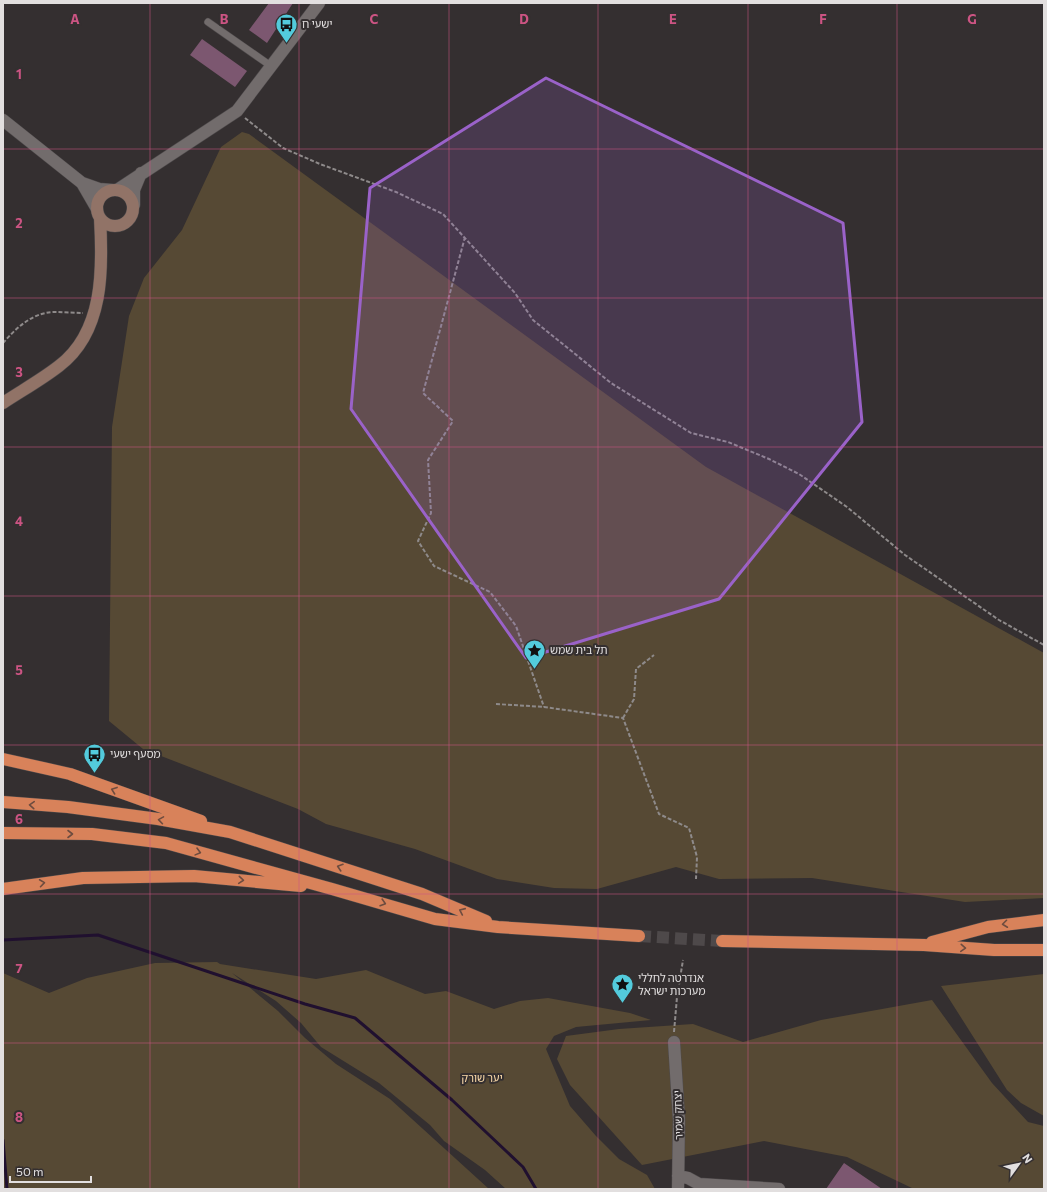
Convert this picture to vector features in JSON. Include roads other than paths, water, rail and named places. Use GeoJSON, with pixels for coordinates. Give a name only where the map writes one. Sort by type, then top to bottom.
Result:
{"type":"FeatureCollection","features":[{"type":"Feature","properties":{"kind":"highway"},"geometry":{"type":"LineString","coordinates":[[3,759],[70,774],[230,832],[422,894],[498,927]]}},
{"type":"Feature","properties":{"kind":"highway"},"geometry":{"type":"LineString","coordinates":[[3,802],[83,809],[158,819],[230,832]]}},
{"type":"Feature","properties":{"kind":"highway"},"geometry":{"type":"LineString","coordinates":[[3,833],[92,834],[166,843],[332,888],[435,919],[498,927],[639,936]]}},
{"type":"Feature","properties":{"kind":"highway"},"geometry":{"type":"LineString","coordinates":[[3,889],[83,878],[194,876],[332,888]]}},
{"type":"Feature","properties":{"kind":"highway"},"geometry":{"type":"LineString","coordinates":[[924,945],[988,926],[1044,920]]}},
{"type":"Feature","properties":{"kind":"highway"},"geometry":{"type":"LineString","coordinates":[[722,941],[924,945],[994,950],[1044,950]]}},
{"type":"Feature","properties":{"kind":"main road"},"geometry":{"type":"LineString","coordinates":[[3,403],[59,366],[80,344],[89,330],[95,313],[102,251],[99,213],[102,196],[114,190],[128,195],[134,205],[131,218],[110,237],[102,251]]}},
{"type":"Feature","properties":{"kind":"main road"},"geometry":{"type":"LineString","coordinates":[[99,213],[109,226],[122,225]]}},
{"type":"Feature","properties":{"kind":"street"},"geometry":{"type":"LineString","coordinates":[[3,120],[82,183],[99,189],[114,190],[237,111],[319,3]]}},
{"type":"Feature","properties":{"kind":"street"},"geometry":{"type":"LineString","coordinates":[[134,205],[134,190],[141,173]]}},
{"type":"Feature","properties":{"kind":"street"},"geometry":{"type":"LineString","coordinates":[[82,183],[99,213]]}},
{"type":"Feature","properties":{"kind":"street","name":"יצחק שמיר"},"geometry":{"type":"LineString","coordinates":[[674,1042],[679,1120],[678,1189]]}},
{"type":"Feature","properties":{"kind":"street"},"geometry":{"type":"LineString","coordinates":[[678,1176],[688,1178],[699,1184],[779,1189]]}},
{"type":"Feature","properties":{"kind":"lane"},"geometry":{"type":"LineString","coordinates":[[208,22],[271,66]]}},
{"type":"Feature","properties":{"kind":"waterway"},"geometry":{"type":"LineString","coordinates":[[3,940],[98,935],[305,1004],[355,1018],[452,1100],[523,1167],[536,1189]]}},
{"type":"Feature","properties":{"kind":"waterway"},"geometry":{"type":"LineString","coordinates":[[3,1140],[7,1189]]}},
{"type":"Feature","properties":{"kind":"tunnel"},"geometry":{"type":"LineString","coordinates":[[639,936],[722,941]]}},
{"type":"Feature","properties":{"kind":"place","name":"ישעי ח"},"geometry":{"type":"Point","coordinates":[287,44]}},
{"type":"Feature","properties":{"kind":"place","name":"תל בית שמש"},"geometry":{"type":"Point","coordinates":[534,670]}},
{"type":"Feature","properties":{"kind":"place","name":"מסעף ישעי"},"geometry":{"type":"Point","coordinates":[94,774]}},
{"type":"Feature","properties":{"kind":"place","name":"אנדרטה לחללי מערכות ישראל"},"geometry":{"type":"Point","coordinates":[622,1004]}},
{"type":"Feature","properties":{"kind":"park label","name":"יער שורק"},"geometry":{"type":"Point","coordinates":[482,1078]}}]}
